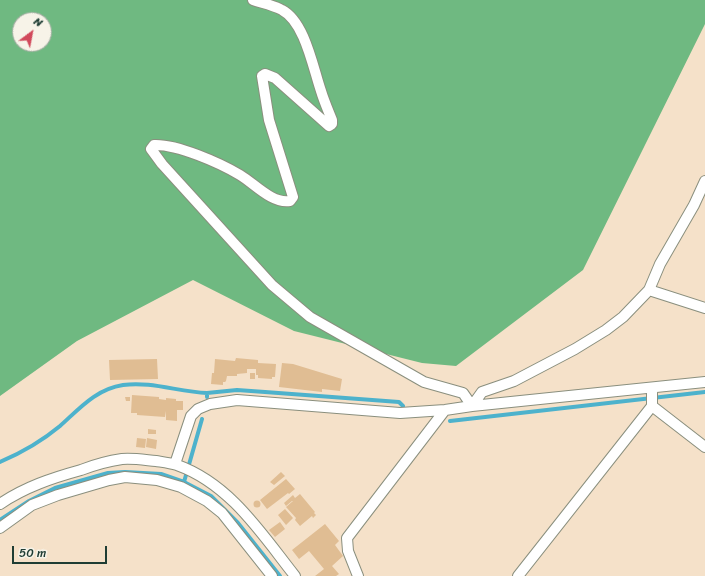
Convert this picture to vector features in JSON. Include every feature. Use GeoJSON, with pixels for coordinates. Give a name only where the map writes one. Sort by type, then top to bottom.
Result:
{"type":"FeatureCollection","features":[{"type":"Feature","properties":{"kind":"street"},"geometry":{"type":"LineString","coordinates":[[253,0],[282,10],[290,16],[301,32],[309,52],[320,91],[332,120],[332,124],[329,126],[275,78],[265,74],[262,76],[268,120],[292,197],[290,201],[282,202],[267,194],[240,175],[203,157],[163,144],[154,145],[151,149],[162,164],[272,285],[310,317],[424,382],[463,393],[472,406]]}},
{"type":"Feature","properties":{"kind":"street"},"geometry":{"type":"LineString","coordinates":[[472,406],[482,392],[514,381],[575,349],[606,330],[623,317],[649,290],[660,264],[694,206],[705,181]]}},
{"type":"Feature","properties":{"kind":"street"},"geometry":{"type":"LineString","coordinates":[[649,290],[705,308]]}},
{"type":"Feature","properties":{"kind":"street"},"geometry":{"type":"LineString","coordinates":[[183,468],[192,416],[198,409],[210,404],[237,400],[400,413],[445,410],[472,406],[652,397],[705,382]]}},
{"type":"Feature","properties":{"kind":"street"},"geometry":{"type":"LineString","coordinates":[[652,397],[705,447]]}},
{"type":"Feature","properties":{"kind":"street"},"geometry":{"type":"LineString","coordinates":[[518,576],[652,397]]}},
{"type":"Feature","properties":{"kind":"street"},"geometry":{"type":"LineString","coordinates":[[358,576],[348,551],[347,538],[445,410]]}},
{"type":"Feature","properties":{"kind":"street"},"geometry":{"type":"LineString","coordinates":[[0,504],[42,481],[103,463],[123,459],[141,459],[183,468],[214,485],[234,501],[295,576]]}},
{"type":"Feature","properties":{"kind":"street"},"geometry":{"type":"LineString","coordinates":[[0,528],[32,505],[58,495],[124,477],[157,480],[181,486],[207,501],[217,509],[226,518],[272,576]]}},
{"type":"Feature","properties":{"kind":"green space"},"geometry":{"type":"Polygon","coordinates":[[[0,0],[705,0],[705,24],[583,270],[456,366],[422,363],[294,331],[193,280],[77,341],[0,396],[0,0]]]}},
{"type":"Feature","properties":{"kind":"building"},"geometry":{"type":"Polygon","coordinates":[[[236,358],[258,360],[258,363],[276,364],[275,377],[272,377],[272,379],[258,378],[258,375],[256,375],[256,369],[247,369],[247,373],[237,374],[237,376],[227,376],[226,381],[223,382],[223,385],[211,384],[212,373],[214,373],[215,359],[235,361],[236,358]]]}},
{"type":"Feature","properties":{"kind":"building"},"geometry":{"type":"Polygon","coordinates":[[[157,359],[158,379],[110,380],[109,360],[157,359]]]}},
{"type":"Feature","properties":{"kind":"building"},"geometry":{"type":"Polygon","coordinates":[[[282,363],[293,364],[342,379],[340,391],[322,389],[322,392],[279,387],[282,363]]]}},
{"type":"Feature","properties":{"kind":"building"},"geometry":{"type":"Polygon","coordinates":[[[250,373],[255,373],[255,379],[250,379],[250,373]]]}},
{"type":"Feature","properties":{"kind":"building"},"geometry":{"type":"Polygon","coordinates":[[[132,395],[183,401],[183,410],[177,410],[177,421],[166,420],[166,411],[165,417],[137,415],[137,413],[131,413],[132,395]]]}},
{"type":"Feature","properties":{"kind":"building"},"geometry":{"type":"Polygon","coordinates":[[[125,397],[130,397],[130,401],[126,401],[125,397]]]}},
{"type":"Feature","properties":{"kind":"building"},"geometry":{"type":"Polygon","coordinates":[[[148,429],[156,430],[156,434],[148,434],[148,429]]]}},
{"type":"Feature","properties":{"kind":"building"},"geometry":{"type":"Polygon","coordinates":[[[137,438],[146,439],[145,448],[136,447],[137,438]]]}},
{"type":"Feature","properties":{"kind":"building"},"geometry":{"type":"Polygon","coordinates":[[[147,438],[157,440],[156,449],[146,447],[147,438]]]}},
{"type":"Feature","properties":{"kind":"building"},"geometry":{"type":"Polygon","coordinates":[[[281,472],[285,476],[274,485],[270,482],[281,472]]]}},
{"type":"Feature","properties":{"kind":"building"},"geometry":{"type":"Polygon","coordinates":[[[286,479],[295,489],[267,509],[260,500],[286,479]]]}},
{"type":"Feature","properties":{"kind":"building"},"geometry":{"type":"Polygon","coordinates":[[[300,494],[316,515],[313,518],[312,516],[300,526],[295,520],[296,518],[286,507],[293,501],[286,506],[284,503],[293,495],[295,498],[300,494]]]}},
{"type":"Feature","properties":{"kind":"building"},"geometry":{"type":"Polygon","coordinates":[[[257,501],[260,504],[257,507],[254,504],[257,501]]]}},
{"type":"Feature","properties":{"kind":"building"},"geometry":{"type":"Polygon","coordinates":[[[285,509],[293,518],[286,525],[278,515],[285,509]]]}},
{"type":"Feature","properties":{"kind":"building"},"geometry":{"type":"Polygon","coordinates":[[[280,522],[285,529],[275,537],[269,530],[280,522]]]}},
{"type":"Feature","properties":{"kind":"building"},"geometry":{"type":"Polygon","coordinates":[[[325,524],[339,541],[335,545],[343,556],[332,566],[339,574],[336,576],[315,576],[324,569],[309,551],[299,559],[292,550],[325,524]]]}},
{"type":"Feature","properties":{"kind":"waterway"},"geometry":{"type":"LineString","coordinates":[[0,462],[39,442],[96,395],[113,387],[144,384],[207,393]]}},
{"type":"Feature","properties":{"kind":"waterway"},"geometry":{"type":"LineString","coordinates":[[207,397],[207,393],[237,390],[399,402],[403,406]]}},
{"type":"Feature","properties":{"kind":"waterway"},"geometry":{"type":"LineString","coordinates":[[450,421],[705,392]]}},
{"type":"Feature","properties":{"kind":"waterway"},"geometry":{"type":"LineString","coordinates":[[184,482],[202,419]]}},
{"type":"Feature","properties":{"kind":"waterway"},"geometry":{"type":"LineString","coordinates":[[0,520],[29,501],[55,488],[108,473],[125,472],[161,474],[184,482],[211,496],[238,523],[280,576]]}}]}
